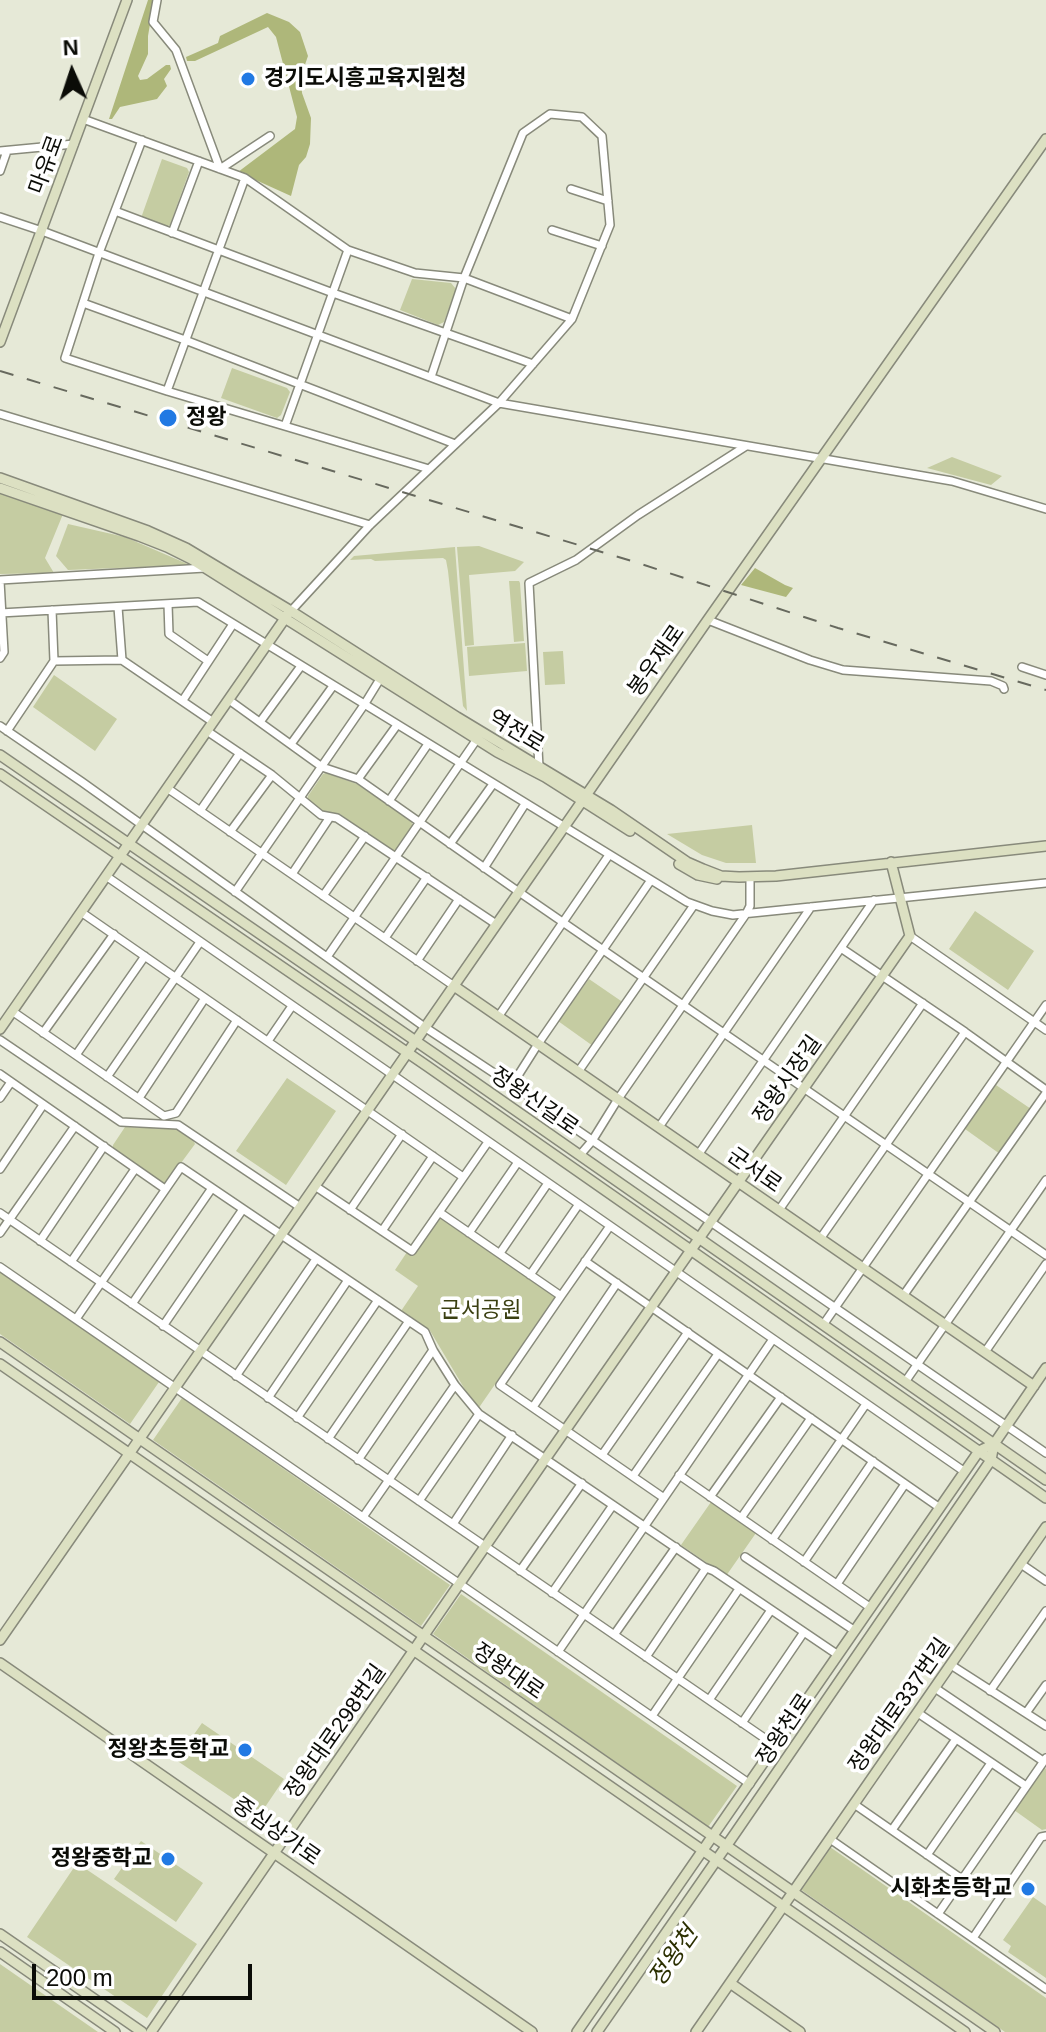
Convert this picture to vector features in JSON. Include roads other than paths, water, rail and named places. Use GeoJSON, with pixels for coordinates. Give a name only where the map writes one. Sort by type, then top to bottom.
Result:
{"type":"FeatureCollection","features":[{"type":"Feature","properties":{"kind":"street","name":"마유로"},"geometry":{"type":"LineString","coordinates":[[0,342],[127,0]]}},
{"type":"Feature","properties":{"kind":"street"},"geometry":{"type":"LineString","coordinates":[[157,0],[153,22],[176,50],[220,169]]}},
{"type":"Feature","properties":{"kind":"street"},"geometry":{"type":"LineString","coordinates":[[0,1029],[288,615],[370,525],[499,403],[572,319],[610,225],[602,136],[582,117],[550,114],[523,133],[464,278],[431,377]]}},
{"type":"Feature","properties":{"kind":"street"},"geometry":{"type":"LineString","coordinates":[[83,119],[245,178],[348,250],[415,273],[464,278],[572,319]]}},
{"type":"Feature","properties":{"kind":"street"},"geometry":{"type":"LineString","coordinates":[[220,169],[270,136]]}},
{"type":"Feature","properties":{"kind":"street","name":"봉우재로"},"geometry":{"type":"LineString","coordinates":[[0,1640],[496,924],[1046,139]]}},
{"type":"Feature","properties":{"kind":"street"},"geometry":{"type":"LineString","coordinates":[[142,140],[99,253],[65,358],[429,469]]}},
{"type":"Feature","properties":{"kind":"street"},"geometry":{"type":"LineString","coordinates":[[0,171],[3,151],[74,144]]}},
{"type":"Feature","properties":{"kind":"street"},"geometry":{"type":"LineString","coordinates":[[172,233],[199,161]]}},
{"type":"Feature","properties":{"kind":"street"},"geometry":{"type":"LineString","coordinates":[[167,391],[245,178]]}},
{"type":"Feature","properties":{"kind":"street"},"geometry":{"type":"LineString","coordinates":[[571,189],[608,201]]}},
{"type":"Feature","properties":{"kind":"street"},"geometry":{"type":"LineString","coordinates":[[115,211],[533,364]]}},
{"type":"Feature","properties":{"kind":"street"},"geometry":{"type":"LineString","coordinates":[[0,217],[499,403],[952,481],[1046,509]]}},
{"type":"Feature","properties":{"kind":"street"},"geometry":{"type":"LineString","coordinates":[[552,230],[602,246]]}},
{"type":"Feature","properties":{"kind":"street"},"geometry":{"type":"LineString","coordinates":[[285,426],[348,250]]}},
{"type":"Feature","properties":{"kind":"street"},"geometry":{"type":"LineString","coordinates":[[83,303],[455,444]]}},
{"type":"Feature","properties":{"kind":"street"},"geometry":{"type":"LineString","coordinates":[[0,414],[370,525]]}},
{"type":"Feature","properties":{"kind":"street"},"geometry":{"type":"LineString","coordinates":[[539,767],[529,583],[576,560],[638,515],[746,446]]}},
{"type":"Feature","properties":{"kind":"street","name":"역전로"},"geometry":{"type":"LineString","coordinates":[[0,478],[171,540],[288,615],[539,767],[584,798]]}},
{"type":"Feature","properties":{"kind":"street","name":"역전로"},"geometry":{"type":"LineString","coordinates":[[0,488],[167,547],[288,615],[380,679],[477,739],[611,810],[687,862],[721,876],[750,880],[1046,849]]}},
{"type":"Feature","properties":{"kind":"street"},"geometry":{"type":"LineString","coordinates":[[0,658],[4,652],[0,580],[205,568]]}},
{"type":"Feature","properties":{"kind":"street"},"geometry":{"type":"LineString","coordinates":[[1,613],[198,602],[694,905],[733,915],[1046,883]]}},
{"type":"Feature","properties":{"kind":"street"},"geometry":{"type":"LineString","coordinates":[[168,604],[169,634],[208,661]]}},
{"type":"Feature","properties":{"kind":"street"},"geometry":{"type":"LineString","coordinates":[[118,607],[122,660]]}},
{"type":"Feature","properties":{"kind":"street"},"geometry":{"type":"LineString","coordinates":[[52,610],[54,661],[3,728],[426,1028],[1046,1453]]}},
{"type":"Feature","properties":{"kind":"street"},"geometry":{"type":"LineString","coordinates":[[708,620],[843,670],[991,681],[1004,689]]}},
{"type":"Feature","properties":{"kind":"street"},"geometry":{"type":"LineString","coordinates":[[183,700],[233,624]]}},
{"type":"Feature","properties":{"kind":"street"},"geometry":{"type":"LineString","coordinates":[[54,661],[122,660],[213,722]]}},
{"type":"Feature","properties":{"kind":"street"},"geometry":{"type":"LineString","coordinates":[[260,722],[301,666]]}},
{"type":"Feature","properties":{"kind":"street"},"geometry":{"type":"LineString","coordinates":[[1022,667],[1046,675]]}},
{"type":"Feature","properties":{"kind":"street"},"geometry":{"type":"LineString","coordinates":[[235,892],[380,679]]}},
{"type":"Feature","properties":{"kind":"street"},"geometry":{"type":"LineString","coordinates":[[291,744],[333,686]]}},
{"type":"Feature","properties":{"kind":"street"},"geometry":{"type":"LineString","coordinates":[[229,700],[322,767],[358,779],[1046,1255]]}},
{"type":"Feature","properties":{"kind":"street"},"geometry":{"type":"LineString","coordinates":[[358,779],[397,725]]}},
{"type":"Feature","properties":{"kind":"street"},"geometry":{"type":"LineString","coordinates":[[207,731],[272,775],[321,815],[337,818],[496,924]]}},
{"type":"Feature","properties":{"kind":"street"},"geometry":{"type":"LineString","coordinates":[[327,957],[477,739]]}},
{"type":"Feature","properties":{"kind":"street"},"geometry":{"type":"LineString","coordinates":[[389,801],[428,744]]}},
{"type":"Feature","properties":{"kind":"street"},"geometry":{"type":"LineString","coordinates":[[200,811],[240,753]]}},
{"type":"Feature","properties":{"kind":"street","name":"정왕신길로"},"geometry":{"type":"LineString","coordinates":[[0,755],[1046,1480]]}},
{"type":"Feature","properties":{"kind":"street","name":"정왕신길로"},"geometry":{"type":"LineString","coordinates":[[0,774],[1046,1498]]}},
{"type":"Feature","properties":{"kind":"street"},"geometry":{"type":"LineString","coordinates":[[230,832],[272,775]]}},
{"type":"Feature","properties":{"kind":"street"},"geometry":{"type":"LineString","coordinates":[[450,844],[493,784]]}},
{"type":"Feature","properties":{"kind":"street"},"geometry":{"type":"LineString","coordinates":[[167,788],[454,986]]}},
{"type":"Feature","properties":{"kind":"street"},"geometry":{"type":"LineString","coordinates":[[484,868],[525,804]]}},
{"type":"Feature","properties":{"kind":"street"},"geometry":{"type":"LineString","coordinates":[[292,874],[330,817]]}},
{"type":"Feature","properties":{"kind":"street"},"geometry":{"type":"LineString","coordinates":[[323,896],[365,836]]}},
{"type":"Feature","properties":{"kind":"street"},"geometry":{"type":"LineString","coordinates":[[498,1017],[609,855]]}},
{"type":"Feature","properties":{"kind":"street"},"geometry":{"type":"LineString","coordinates":[[892,865],[910,936],[1046,1030]]}},
{"type":"Feature","properties":{"kind":"street"},"geometry":{"type":"LineString","coordinates":[[106,876],[965,1472]]}},
{"type":"Feature","properties":{"kind":"street"},"geometry":{"type":"LineString","coordinates":[[385,938],[427,877]]}},
{"type":"Feature","properties":{"kind":"street"},"geometry":{"type":"LineString","coordinates":[[512,1085],[651,880]]}},
{"type":"Feature","properties":{"kind":"street"},"geometry":{"type":"LineString","coordinates":[[580,1155],[746,914],[750,906],[750,880]]}},
{"type":"Feature","properties":{"kind":"street"},"geometry":{"type":"LineString","coordinates":[[417,961],[459,899]]}},
{"type":"Feature","properties":{"kind":"street"},"geometry":{"type":"LineString","coordinates":[[698,1155],[874,900]]}},
{"type":"Feature","properties":{"kind":"street"},"geometry":{"type":"LineString","coordinates":[[578,1072],[694,905]]}},
{"type":"Feature","properties":{"kind":"street"},"geometry":{"type":"LineString","coordinates":[[659,1127],[811,907]]}},
{"type":"Feature","properties":{"kind":"street"},"geometry":{"type":"LineString","coordinates":[[81,912],[463,1177]]}},
{"type":"Feature","properties":{"kind":"street"},"geometry":{"type":"LineString","coordinates":[[43,1033],[114,934]]}},
{"type":"Feature","properties":{"kind":"street","name":"정왕시장길"},"geometry":{"type":"LineString","coordinates":[[414,1650],[910,936]]}},
{"type":"Feature","properties":{"kind":"street"},"geometry":{"type":"LineString","coordinates":[[107,1077],[200,942]]}},
{"type":"Feature","properties":{"kind":"street"},"geometry":{"type":"LineString","coordinates":[[841,948],[1046,1091],[903,1296]]}},
{"type":"Feature","properties":{"kind":"street"},"geometry":{"type":"LineString","coordinates":[[76,1055],[145,956]]}},
{"type":"Feature","properties":{"kind":"street","name":"군서로"},"geometry":{"type":"LineString","coordinates":[[454,986],[1034,1386]]}},
{"type":"Feature","properties":{"kind":"street"},"geometry":{"type":"LineString","coordinates":[[139,1098],[205,998]]}},
{"type":"Feature","properties":{"kind":"street"},"geometry":{"type":"LineString","coordinates":[[779,1210],[923,1003]]}},
{"type":"Feature","properties":{"kind":"street"},"geometry":{"type":"LineString","coordinates":[[823,1325],[1046,1005]]}},
{"type":"Feature","properties":{"kind":"street"},"geometry":{"type":"LineString","coordinates":[[268,1041],[292,1006]]}},
{"type":"Feature","properties":{"kind":"street"},"geometry":{"type":"LineString","coordinates":[[12,1011],[164,1116],[176,1113],[237,1020]]}},
{"type":"Feature","properties":{"kind":"street"},"geometry":{"type":"LineString","coordinates":[[820,1239],[965,1032]]}},
{"type":"Feature","properties":{"kind":"street"},"geometry":{"type":"LineString","coordinates":[[0,1040],[121,1122],[178,1125],[300,1207]]}},
{"type":"Feature","properties":{"kind":"street"},"geometry":{"type":"LineString","coordinates":[[0,1074],[165,1189]]}},
{"type":"Feature","properties":{"kind":"street"},"geometry":{"type":"LineString","coordinates":[[0,1098],[11,1082]]}},
{"type":"Feature","properties":{"kind":"street"},"geometry":{"type":"LineString","coordinates":[[0,1169],[43,1105]]}},
{"type":"Feature","properties":{"kind":"street"},"geometry":{"type":"LineString","coordinates":[[0,1233],[75,1126]]}},
{"type":"Feature","properties":{"kind":"street"},"geometry":{"type":"LineString","coordinates":[[350,1210],[402,1134]]}},
{"type":"Feature","properties":{"kind":"street"},"geometry":{"type":"LineString","coordinates":[[315,1186],[412,1251],[488,1142]]}},
{"type":"Feature","properties":{"kind":"street"},"geometry":{"type":"LineString","coordinates":[[40,1241],[104,1146]]}},
{"type":"Feature","properties":{"kind":"street"},"geometry":{"type":"LineString","coordinates":[[382,1231],[433,1156]]}},
{"type":"Feature","properties":{"kind":"street"},"geometry":{"type":"LineString","coordinates":[[469,1233],[518,1162]]}},
{"type":"Feature","properties":{"kind":"street"},"geometry":{"type":"LineString","coordinates":[[76,1319],[181,1167],[425,1332],[455,1385],[479,1414],[838,1655]]}},
{"type":"Feature","properties":{"kind":"street"},"geometry":{"type":"LineString","coordinates":[[71,1262],[135,1169]]}},
{"type":"Feature","properties":{"kind":"street"},"geometry":{"type":"LineString","coordinates":[[905,1382],[1046,1180]]}},
{"type":"Feature","properties":{"kind":"street"},"geometry":{"type":"LineString","coordinates":[[500,1253],[548,1183]]}},
{"type":"Feature","properties":{"kind":"street"},"geometry":{"type":"LineString","coordinates":[[132,1304],[212,1188]]}},
{"type":"Feature","properties":{"kind":"street"},"geometry":{"type":"LineString","coordinates":[[530,1275],[579,1204]]}},
{"type":"Feature","properties":{"kind":"street"},"geometry":{"type":"LineString","coordinates":[[163,1326],[243,1209]]}},
{"type":"Feature","properties":{"kind":"street"},"geometry":{"type":"LineString","coordinates":[[439,1212],[561,1296]]}},
{"type":"Feature","properties":{"kind":"street"},"geometry":{"type":"LineString","coordinates":[[0,1213],[776,1746]]}},
{"type":"Feature","properties":{"kind":"street"},"geometry":{"type":"LineString","coordinates":[[610,1226],[500,1385],[664,1498]]}},
{"type":"Feature","properties":{"kind":"street"},"geometry":{"type":"LineString","coordinates":[[236,1376],[316,1259]]}},
{"type":"Feature","properties":{"kind":"street"},"geometry":{"type":"LineString","coordinates":[[585,1261],[940,1508]]}},
{"type":"Feature","properties":{"kind":"street"},"geometry":{"type":"LineString","coordinates":[[985,1352],[1046,1264]]}},
{"type":"Feature","properties":{"kind":"street"},"geometry":{"type":"LineString","coordinates":[[0,1267],[750,1784]]}},
{"type":"Feature","properties":{"kind":"street"},"geometry":{"type":"LineString","coordinates":[[268,1398],[348,1280]]}},
{"type":"Feature","properties":{"kind":"street"},"geometry":{"type":"LineString","coordinates":[[533,1407],[617,1283]]}},
{"type":"Feature","properties":{"kind":"street"},"geometry":{"type":"LineString","coordinates":[[297,1418],[378,1300]]}},
{"type":"Feature","properties":{"kind":"street"},"geometry":{"type":"LineString","coordinates":[[328,1439],[409,1321]]}},
{"type":"Feature","properties":{"kind":"street"},"geometry":{"type":"LineString","coordinates":[[602,1455],[688,1332]]}},
{"type":"Feature","properties":{"kind":"street"},"geometry":{"type":"LineString","coordinates":[[558,1652],[773,1339]]}},
{"type":"Feature","properties":{"kind":"street","name":"정왕대로"},"geometry":{"type":"LineString","coordinates":[[0,1342],[995,2032]]}},
{"type":"Feature","properties":{"kind":"street"},"geometry":{"type":"LineString","coordinates":[[358,1460],[433,1350]]}},
{"type":"Feature","properties":{"kind":"street"},"geometry":{"type":"LineString","coordinates":[[633,1476],[718,1354]]}},
{"type":"Feature","properties":{"kind":"street","name":"정왕대로"},"geometry":{"type":"LineString","coordinates":[[0,1364],[965,2032]]}},
{"type":"Feature","properties":{"kind":"street","name":"정왕천로"},"geometry":{"type":"LineString","coordinates":[[597,2032],[991,1460],[994,1444],[1046,1368]]}},
{"type":"Feature","properties":{"kind":"street"},"geometry":{"type":"LineString","coordinates":[[363,1517],[455,1385]]}},
{"type":"Feature","properties":{"kind":"street"},"geometry":{"type":"LineString","coordinates":[[710,1497],[781,1397]]}},
{"type":"Feature","properties":{"kind":"street"},"geometry":{"type":"LineString","coordinates":[[772,1540],[866,1404]]}},
{"type":"Feature","properties":{"kind":"street"},"geometry":{"type":"LineString","coordinates":[[419,1501],[479,1414]]}},
{"type":"Feature","properties":{"kind":"street"},"geometry":{"type":"LineString","coordinates":[[741,1518],[811,1418]]}},
{"type":"Feature","properties":{"kind":"street"},"geometry":{"type":"LineString","coordinates":[[453,1524],[512,1435]]}},
{"type":"Feature","properties":{"kind":"street","name":"정왕천로"},"geometry":{"type":"LineString","coordinates":[[577,2032],[979,1451],[994,1444]]}},
{"type":"Feature","properties":{"kind":"street"},"geometry":{"type":"LineString","coordinates":[[804,1562],[873,1461]]}},
{"type":"Feature","properties":{"kind":"street"},"geometry":{"type":"LineString","coordinates":[[679,1475],[871,1608]]}},
{"type":"Feature","properties":{"kind":"street"},"geometry":{"type":"LineString","coordinates":[[520,1571],[582,1483]]}},
{"type":"Feature","properties":{"kind":"street"},"geometry":{"type":"LineString","coordinates":[[837,1584],[905,1484]]}},
{"type":"Feature","properties":{"kind":"street"},"geometry":{"type":"LineString","coordinates":[[552,1593],[613,1505]]}},
{"type":"Feature","properties":{"kind":"street","name":"정왕대로337번길"},"geometry":{"type":"LineString","coordinates":[[696,2032],[1046,1528]]}},
{"type":"Feature","properties":{"kind":"street"},"geometry":{"type":"LineString","coordinates":[[614,1635],[676,1547]]}},
{"type":"Feature","properties":{"kind":"street"},"geometry":{"type":"LineString","coordinates":[[745,1557],[855,1631]]}},
{"type":"Feature","properties":{"kind":"street"},"geometry":{"type":"LineString","coordinates":[[1021,1564],[1046,1581]]}},
{"type":"Feature","properties":{"kind":"street"},"geometry":{"type":"LineString","coordinates":[[646,1657],[706,1568]]}},
{"type":"Feature","properties":{"kind":"street"},"geometry":{"type":"LineString","coordinates":[[652,1716],[739,1589]]}},
{"type":"Feature","properties":{"kind":"street"},"geometry":{"type":"LineString","coordinates":[[709,1700],[771,1610]]}},
{"type":"Feature","properties":{"kind":"street"},"geometry":{"type":"LineString","coordinates":[[990,1691],[1046,1611]]}},
{"type":"Feature","properties":{"kind":"street"},"geometry":{"type":"LineString","coordinates":[[742,1723],[804,1632]]}},
{"type":"Feature","properties":{"kind":"street","name":"정왕대로298번길"},"geometry":{"type":"LineString","coordinates":[[151,2032],[414,1650]]}},
{"type":"Feature","properties":{"kind":"street","name":"중심상가로"},"geometry":{"type":"LineString","coordinates":[[0,1663],[532,2032]]}},
{"type":"Feature","properties":{"kind":"street"},"geometry":{"type":"LineString","coordinates":[[951,1665],[1046,1726]]}},
{"type":"Feature","properties":{"kind":"street"},"geometry":{"type":"LineString","coordinates":[[1026,1713],[1046,1685]]}},
{"type":"Feature","properties":{"kind":"street"},"geometry":{"type":"LineString","coordinates":[[935,1688],[1044,1759],[938,1914]]}},
{"type":"Feature","properties":{"kind":"street"},"geometry":{"type":"LineString","coordinates":[[918,1713],[1026,1786]]}},
{"type":"Feature","properties":{"kind":"street"},"geometry":{"type":"LineString","coordinates":[[892,1830],[956,1739]]}},
{"type":"Feature","properties":{"kind":"street"},"geometry":{"type":"LineString","coordinates":[[927,1855],[991,1763]]}},
{"type":"Feature","properties":{"kind":"street"},"geometry":{"type":"LineString","coordinates":[[854,1804],[962,1879]]}},
{"type":"Feature","properties":{"kind":"street"},"geometry":{"type":"LineString","coordinates":[[973,1938],[1041,1837],[1046,1836]]}},
{"type":"Feature","properties":{"kind":"street"},"geometry":{"type":"LineString","coordinates":[[830,1839],[1046,1989]]}},
{"type":"Feature","properties":{"kind":"street"},"geometry":{"type":"LineString","coordinates":[[0,1934],[142,2032]]}},
{"type":"Feature","properties":{"kind":"street"},"geometry":{"type":"LineString","coordinates":[[0,1952],[115,2032]]}},
{"type":"Feature","properties":{"kind":"street"},"geometry":{"type":"LineString","coordinates":[[730,1983],[800,2032]]}},
{"type":"Feature","properties":{"kind":"railway"},"geometry":{"type":"LineString","coordinates":[[0,371],[635,562],[838,628],[1046,690]]}},
{"type":"Feature","properties":{"kind":"place","name":"경기도시흥교육지원청"},"geometry":{"type":"Point","coordinates":[248,79]}},
{"type":"Feature","properties":{"kind":"place","name":"정왕"},"geometry":{"type":"Point","coordinates":[168,418]}},
{"type":"Feature","properties":{"kind":"place","name":"정왕초등학교"},"geometry":{"type":"Point","coordinates":[245,1750]}},
{"type":"Feature","properties":{"kind":"place","name":"정왕중학교"},"geometry":{"type":"Point","coordinates":[168,1859]}},
{"type":"Feature","properties":{"kind":"place","name":"시화초등학교"},"geometry":{"type":"Point","coordinates":[1028,1889]}},
{"type":"Feature","properties":{"kind":"park label","name":"군서공원"},"geometry":{"type":"Point","coordinates":[481,1311]}},
{"type":"Feature","properties":{"kind":"water label","name":"정왕천"},"geometry":{"type":"Point","coordinates":[674,1957]}}]}
